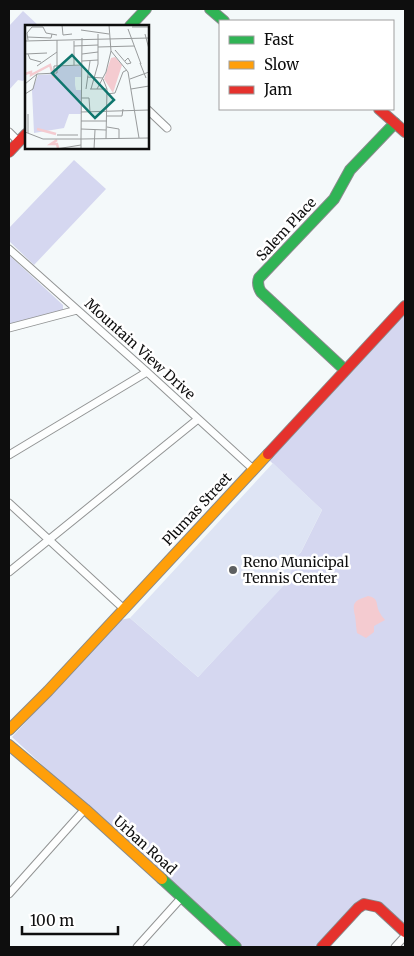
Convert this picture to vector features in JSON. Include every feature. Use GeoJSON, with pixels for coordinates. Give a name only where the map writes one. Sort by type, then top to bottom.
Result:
{"type":"FeatureCollection","features":[{"type":"Feature","properties":{"kind":"street"},"geometry":{"type":"LineString","coordinates":[[131,25],[146,9]]}},
{"type":"Feature","properties":{"kind":"street"},"geometry":{"type":"LineString","coordinates":[[210,9],[223,20]]}},
{"type":"Feature","properties":{"kind":"street"},"geometry":{"type":"LineString","coordinates":[[380,110],[405,132]]}},
{"type":"Feature","properties":{"kind":"street"},"geometry":{"type":"LineString","coordinates":[[149,111],[167,128]]}},
{"type":"Feature","properties":{"kind":"street","name":"Salem Place"},"geometry":{"type":"LineString","coordinates":[[346,370],[261,292],[258,282],[259,278],[334,199],[350,170],[395,123]]}},
{"type":"Feature","properties":{"kind":"street"},"geometry":{"type":"LineString","coordinates":[[9,132],[23,138],[9,152]]}},
{"type":"Feature","properties":{"kind":"street","name":"Mountain View Drive"},"geometry":{"type":"LineString","coordinates":[[9,249],[253,469]]}},
{"type":"Feature","properties":{"kind":"street","name":"Plumas Street"},"geometry":{"type":"LineString","coordinates":[[9,729],[48,691],[405,306]]}},
{"type":"Feature","properties":{"kind":"street"},"geometry":{"type":"LineString","coordinates":[[9,328],[77,310]]}},
{"type":"Feature","properties":{"kind":"street"},"geometry":{"type":"LineString","coordinates":[[9,455],[147,372]]}},
{"type":"Feature","properties":{"kind":"street"},"geometry":{"type":"LineString","coordinates":[[9,572],[198,418]]}},
{"type":"Feature","properties":{"kind":"street"},"geometry":{"type":"LineString","coordinates":[[9,503],[124,609]]}},
{"type":"Feature","properties":{"kind":"street","name":"Urban Road"},"geometry":{"type":"LineString","coordinates":[[9,729],[17,745],[34,765]]}},
{"type":"Feature","properties":{"kind":"street","name":"Urban Road"},"geometry":{"type":"LineString","coordinates":[[9,745],[85,809],[236,947]]}},
{"type":"Feature","properties":{"kind":"street"},"geometry":{"type":"LineString","coordinates":[[9,894],[85,809]]}},
{"type":"Feature","properties":{"kind":"street"},"geometry":{"type":"LineString","coordinates":[[137,947],[182,897]]}},
{"type":"Feature","properties":{"kind":"street"},"geometry":{"type":"LineString","coordinates":[[322,947],[361,905],[369,904],[378,908],[405,932]]}},
{"type":"Feature","properties":{"kind":"street"},"geometry":{"type":"LineString","coordinates":[[395,947],[405,936]]}},
{"type":"Feature","properties":{"kind":"shaded area"},"geometry":{"type":"Polygon","coordinates":[[[23,11],[38,25],[25,25],[25,79],[23,81],[18,80],[9,90],[9,26],[23,11]]]}},
{"type":"Feature","properties":{"kind":"shaded area"},"geometry":{"type":"Polygon","coordinates":[[[74,160],[106,189],[34,265],[9,241],[9,228],[74,160]]]}},
{"type":"Feature","properties":{"kind":"shaded area"},"geometry":{"type":"Polygon","coordinates":[[[9,255],[63,305],[63,311],[9,326],[9,255]]]}},
{"type":"Feature","properties":{"kind":"shaded area"},"geometry":{"type":"Polygon","coordinates":[[[405,314],[405,928],[367,901],[318,947],[240,947],[12,737],[120,620],[130,618],[198,677],[288,580],[294,560],[301,552],[322,510],[269,460],[405,314]]]}},
{"type":"Feature","properties":{"kind":"shaded area","name":"Reno Municipal Tennis Center"},"geometry":{"type":"Polygon","coordinates":[[[273,463],[322,510],[301,552],[294,560],[289,580],[198,677],[130,618],[273,463]]]}},
{"type":"Feature","properties":{"kind":"shaded area"},"geometry":{"type":"Polygon","coordinates":[[[368,596],[376,600],[381,615],[385,620],[374,626],[374,632],[366,638],[357,633],[354,605],[357,601],[368,596]]]}},
{"type":"Feature","properties":{"kind":"traffic: fast"},"geometry":{"type":"LineString","coordinates":[[131,25],[146,9]]}},
{"type":"Feature","properties":{"kind":"traffic: fast"},"geometry":{"type":"LineString","coordinates":[[210,9],[223,20]]}},
{"type":"Feature","properties":{"kind":"traffic: fast"},"geometry":{"type":"LineString","coordinates":[[345,370],[261,292],[258,280],[334,199],[350,170],[395,123]]}},
{"type":"Feature","properties":{"kind":"traffic: fast"},"geometry":{"type":"LineString","coordinates":[[162,879],[236,947]]}},
{"type":"Feature","properties":{"kind":"traffic: slow"},"geometry":{"type":"LineString","coordinates":[[9,730],[48,691],[268,454]]}},
{"type":"Feature","properties":{"kind":"traffic: slow"},"geometry":{"type":"LineString","coordinates":[[9,745],[85,809],[162,879]]}},
{"type":"Feature","properties":{"kind":"traffic: jam"},"geometry":{"type":"LineString","coordinates":[[380,110],[405,132]]}},
{"type":"Feature","properties":{"kind":"traffic: jam"},"geometry":{"type":"LineString","coordinates":[[9,152],[25,135]]}},
{"type":"Feature","properties":{"kind":"traffic: jam"},"geometry":{"type":"LineString","coordinates":[[268,454],[405,306]]}},
{"type":"Feature","properties":{"kind":"traffic: jam"},"geometry":{"type":"LineString","coordinates":[[322,947],[364,904],[378,907],[405,932]]}},
{"type":"Feature","properties":{"kind":"place","name":"Reno Municipal Tennis Center"},"geometry":{"type":"Point","coordinates":[233,570]}}]}
